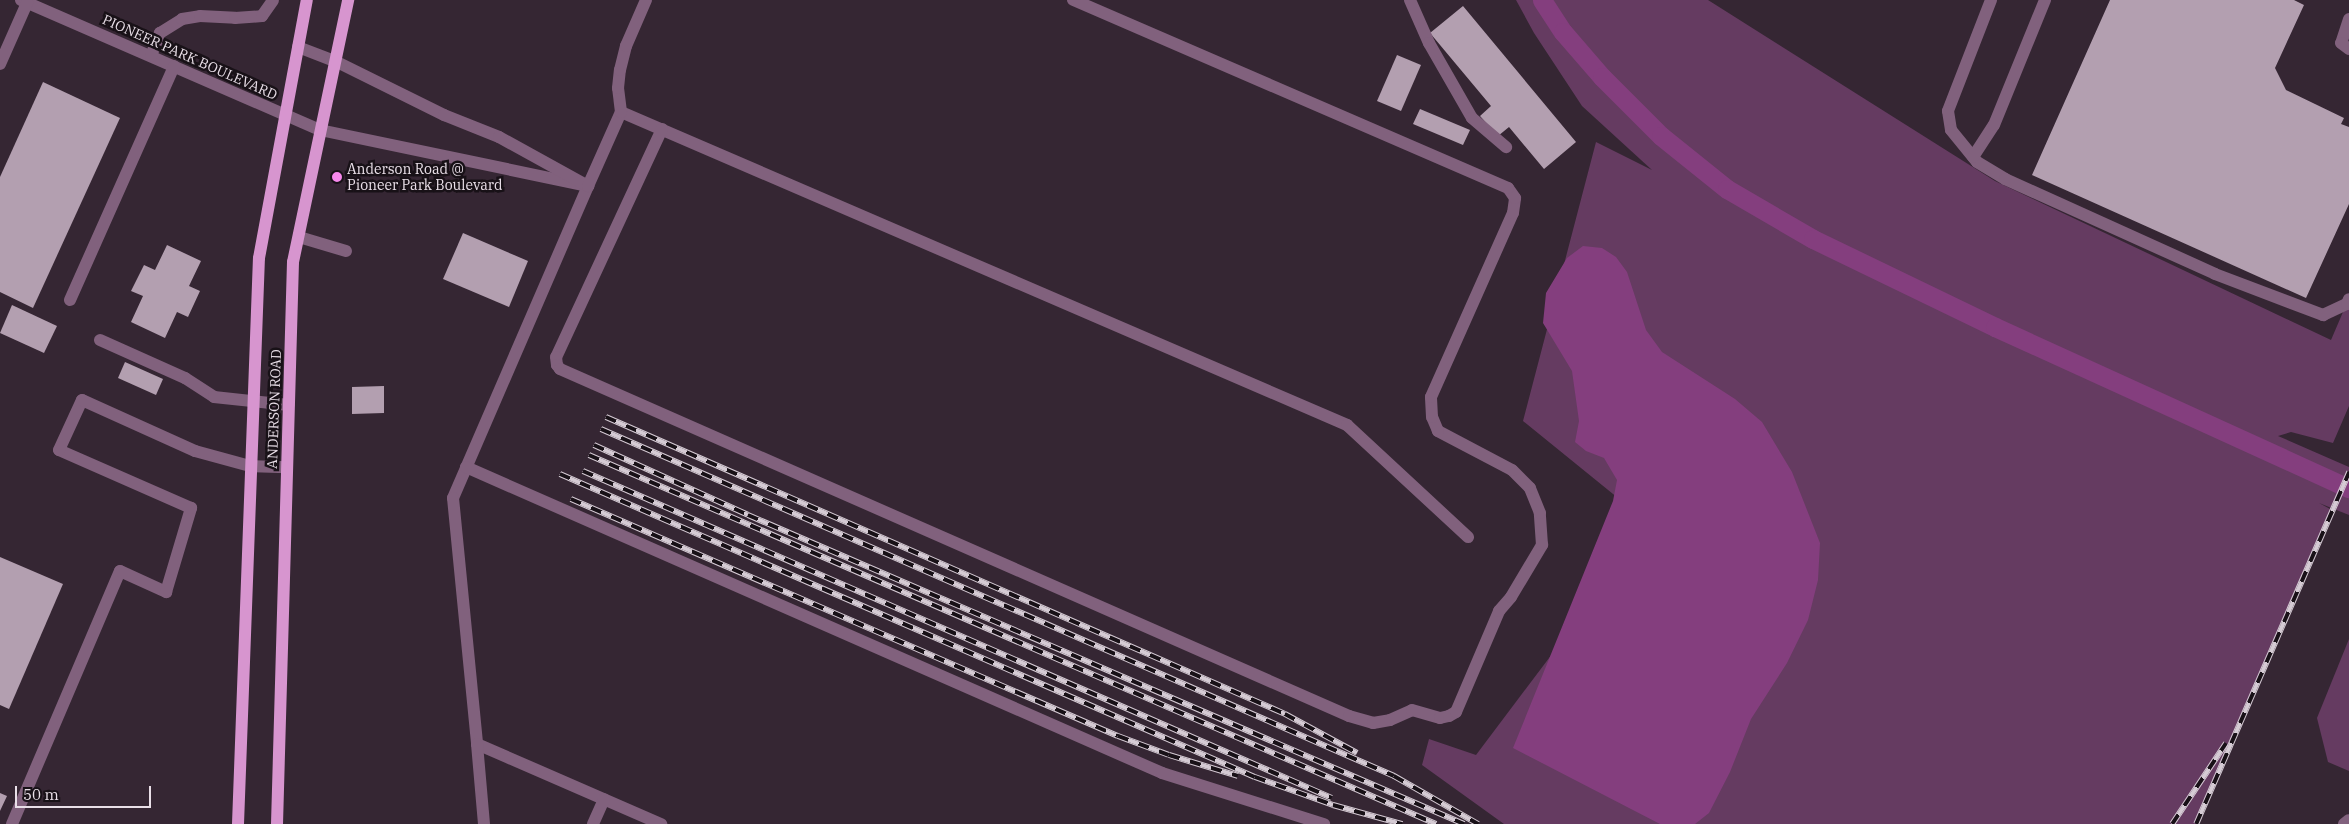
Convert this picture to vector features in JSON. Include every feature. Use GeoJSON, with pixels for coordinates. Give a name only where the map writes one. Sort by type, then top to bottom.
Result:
{"type":"FeatureCollection","features":[{"type":"Feature","properties":{"kind":"main road","name":"ANDERSON ROAD"},"geometry":{"type":"LineString","coordinates":[[238,824],[250,466],[260,258],[307,0]]}},
{"type":"Feature","properties":{"kind":"main road","name":"ANDERSON ROAD"},"geometry":{"type":"LineString","coordinates":[[277,824],[293,262],[348,0]]}},
{"type":"Feature","properties":{"kind":"street"},"geometry":{"type":"LineString","coordinates":[[151,56],[160,33],[182,19],[200,16],[236,18],[262,16],[273,0]]}},
{"type":"Feature","properties":{"kind":"street"},"geometry":{"type":"LineString","coordinates":[[484,824],[454,498],[621,112],[618,88],[620,70],[626,46],[646,0]]}},
{"type":"Feature","properties":{"kind":"street"},"geometry":{"type":"LineString","coordinates":[[662,130],[556,357],[560,369],[1349,716],[1373,723],[1390,720],[1412,710],[1440,718],[1449,716],[1456,712],[1499,611],[1512,597],[1542,545],[1540,513],[1530,488],[1512,470],[1438,431],[1432,417],[1431,397],[1513,213],[1514,198],[1508,188],[1073,0]]}},
{"type":"Feature","properties":{"kind":"street"},"geometry":{"type":"LineString","coordinates":[[1410,0],[1429,43],[1472,118],[1506,147]]}},
{"type":"Feature","properties":{"kind":"street"},"geometry":{"type":"LineString","coordinates":[[1991,0],[1948,111],[1951,130],[1973,157],[2005,179],[2215,274],[2323,315],[2347,304],[2349,299]]}},
{"type":"Feature","properties":{"kind":"street"},"geometry":{"type":"LineString","coordinates":[[1973,157],[1994,125],[2046,0]]}},
{"type":"Feature","properties":{"kind":"street"},"geometry":{"type":"LineString","coordinates":[[0,64],[24,1]]}},
{"type":"Feature","properties":{"kind":"street","name":"PIONEER PARK BOULEVARD"},"geometry":{"type":"LineString","coordinates":[[24,1],[320,130],[588,186]]}},
{"type":"Feature","properties":{"kind":"street"},"geometry":{"type":"LineString","coordinates":[[2349,19],[2341,43],[2349,48]]}},
{"type":"Feature","properties":{"kind":"street"},"geometry":{"type":"LineString","coordinates":[[298,47],[335,62],[444,115],[499,137],[588,186]]}},
{"type":"Feature","properties":{"kind":"street"},"geometry":{"type":"LineString","coordinates":[[70,300],[174,66]]}},
{"type":"Feature","properties":{"kind":"street"},"geometry":{"type":"LineString","coordinates":[[621,112],[1347,425],[1468,537]]}},
{"type":"Feature","properties":{"kind":"street"},"geometry":{"type":"LineString","coordinates":[[298,236],[346,251]]}},
{"type":"Feature","properties":{"kind":"street"},"geometry":{"type":"LineString","coordinates":[[100,340],[185,378],[214,397],[289,405]]}},
{"type":"Feature","properties":{"kind":"street"},"geometry":{"type":"LineString","coordinates":[[12,824],[120,571],[166,592],[191,508],[59,450],[82,400],[195,451],[250,466],[287,467]]}},
{"type":"Feature","properties":{"kind":"street"},"geometry":{"type":"LineString","coordinates":[[466,467],[1162,773],[1324,824]]}},
{"type":"Feature","properties":{"kind":"street"},"geometry":{"type":"LineString","coordinates":[[477,744],[661,824]]}},
{"type":"Feature","properties":{"kind":"street"},"geometry":{"type":"LineString","coordinates":[[593,824],[604,799]]}},
{"type":"Feature","properties":{"kind":"street"},"geometry":{"type":"LineString","coordinates":[[2344,824],[2349,820]]}},
{"type":"Feature","properties":{"kind":"shaded area"},"geometry":{"type":"Polygon","coordinates":[[[1516,0],[1708,0],[1995,181],[2331,340],[2349,298],[2349,406],[2333,443],[2291,432],[2278,436],[2349,467],[2349,515],[2319,503],[2332,510],[2196,824],[1504,824],[1422,765],[1429,739],[1476,755],[1650,524],[1523,421],[1596,142],[1652,170],[1582,106],[1534,33],[1516,0]]]}},
{"type":"Feature","properties":{"kind":"shaded area"},"geometry":{"type":"Polygon","coordinates":[[[1583,246],[1602,248],[1616,257],[1627,272],[1646,330],[1662,352],[1735,399],[1762,422],[1792,472],[1820,543],[1818,580],[1808,620],[1787,663],[1751,719],[1730,772],[1709,813],[1695,824],[1660,824],[1513,748],[1613,501],[1617,480],[1604,458],[1586,451],[1575,442],[1579,421],[1572,371],[1543,323],[1546,293],[1567,258],[1583,246]]]}},
{"type":"Feature","properties":{"kind":"shaded area"},"geometry":{"type":"Polygon","coordinates":[[[2349,639],[2349,771],[2328,762],[2317,718],[2349,639]]]}},
{"type":"Feature","properties":{"kind":"building"},"geometry":{"type":"Polygon","coordinates":[[[2110,0],[2294,0],[2304,5],[2275,68],[2286,90],[2344,118],[2341,124],[2349,127],[2349,204],[2306,298],[2032,175],[2110,0]]]}},
{"type":"Feature","properties":{"kind":"building"},"geometry":{"type":"Polygon","coordinates":[[[1463,6],[1576,142],[1544,169],[1509,127],[1498,136],[1480,116],[1491,106],[1430,33],[1463,6]]]}},
{"type":"Feature","properties":{"kind":"building"},"geometry":{"type":"Polygon","coordinates":[[[1397,55],[1421,65],[1401,111],[1377,101],[1397,55]]]}},
{"type":"Feature","properties":{"kind":"building"},"geometry":{"type":"Polygon","coordinates":[[[43,82],[120,118],[33,308],[0,292],[0,177],[43,82]]]}},
{"type":"Feature","properties":{"kind":"building"},"geometry":{"type":"Polygon","coordinates":[[[1420,109],[1470,130],[1463,145],[1413,124],[1420,109]]]}},
{"type":"Feature","properties":{"kind":"building"},"geometry":{"type":"Polygon","coordinates":[[[463,233],[528,261],[509,307],[443,279],[463,233]]]}},
{"type":"Feature","properties":{"kind":"building"},"geometry":{"type":"Polygon","coordinates":[[[167,245],[201,261],[189,286],[200,291],[188,317],[177,312],[165,338],[131,322],[143,296],[131,291],[144,265],[155,270],[167,245]]]}},
{"type":"Feature","properties":{"kind":"building"},"geometry":{"type":"Polygon","coordinates":[[[12,305],[57,326],[44,353],[0,333],[12,305]]]}},
{"type":"Feature","properties":{"kind":"building"},"geometry":{"type":"Polygon","coordinates":[[[125,362],[163,379],[156,395],[118,378],[125,362]]]}},
{"type":"Feature","properties":{"kind":"building"},"geometry":{"type":"Polygon","coordinates":[[[384,386],[384,413],[352,414],[352,387],[384,386]]]}},
{"type":"Feature","properties":{"kind":"building"},"geometry":{"type":"Polygon","coordinates":[[[0,557],[63,584],[9,709],[0,705],[0,557]]]}},
{"type":"Feature","properties":{"kind":"building"},"geometry":{"type":"Polygon","coordinates":[[[0,793],[7,796],[0,811],[0,793]]]}},
{"type":"Feature","properties":{"kind":"waterway"},"geometry":{"type":"LineString","coordinates":[[1542,0],[1563,32],[1602,77],[1661,136],[1727,189],[1813,239],[1995,327],[2349,488]]}},
{"type":"Feature","properties":{"kind":"railway"},"geometry":{"type":"LineString","coordinates":[[606,417],[1285,714],[1357,753]]}},
{"type":"Feature","properties":{"kind":"railway"},"geometry":{"type":"LineString","coordinates":[[601,429],[1394,776],[1478,824]]}},
{"type":"Feature","properties":{"kind":"railway"},"geometry":{"type":"LineString","coordinates":[[594,445],[748,515],[1464,824]]}},
{"type":"Feature","properties":{"kind":"railway"},"geometry":{"type":"LineString","coordinates":[[589,455],[1436,824]]}},
{"type":"Feature","properties":{"kind":"railway"},"geometry":{"type":"LineString","coordinates":[[583,471],[1332,798]]}},
{"type":"Feature","properties":{"kind":"railway"},"geometry":{"type":"LineString","coordinates":[[2196,824],[2349,472]]}},
{"type":"Feature","properties":{"kind":"railway"},"geometry":{"type":"LineString","coordinates":[[560,474],[1255,777],[1333,805],[1402,824]]}},
{"type":"Feature","properties":{"kind":"railway"},"geometry":{"type":"LineString","coordinates":[[571,499],[1118,736],[1169,755],[1238,776]]}},
{"type":"Feature","properties":{"kind":"railway"},"geometry":{"type":"LineString","coordinates":[[2172,824],[2226,743]]}},
{"type":"Feature","properties":{"kind":"place","name":"Anderson Road @ Pioneer Park Boulevard"},"geometry":{"type":"Point","coordinates":[337,177]}}]}
